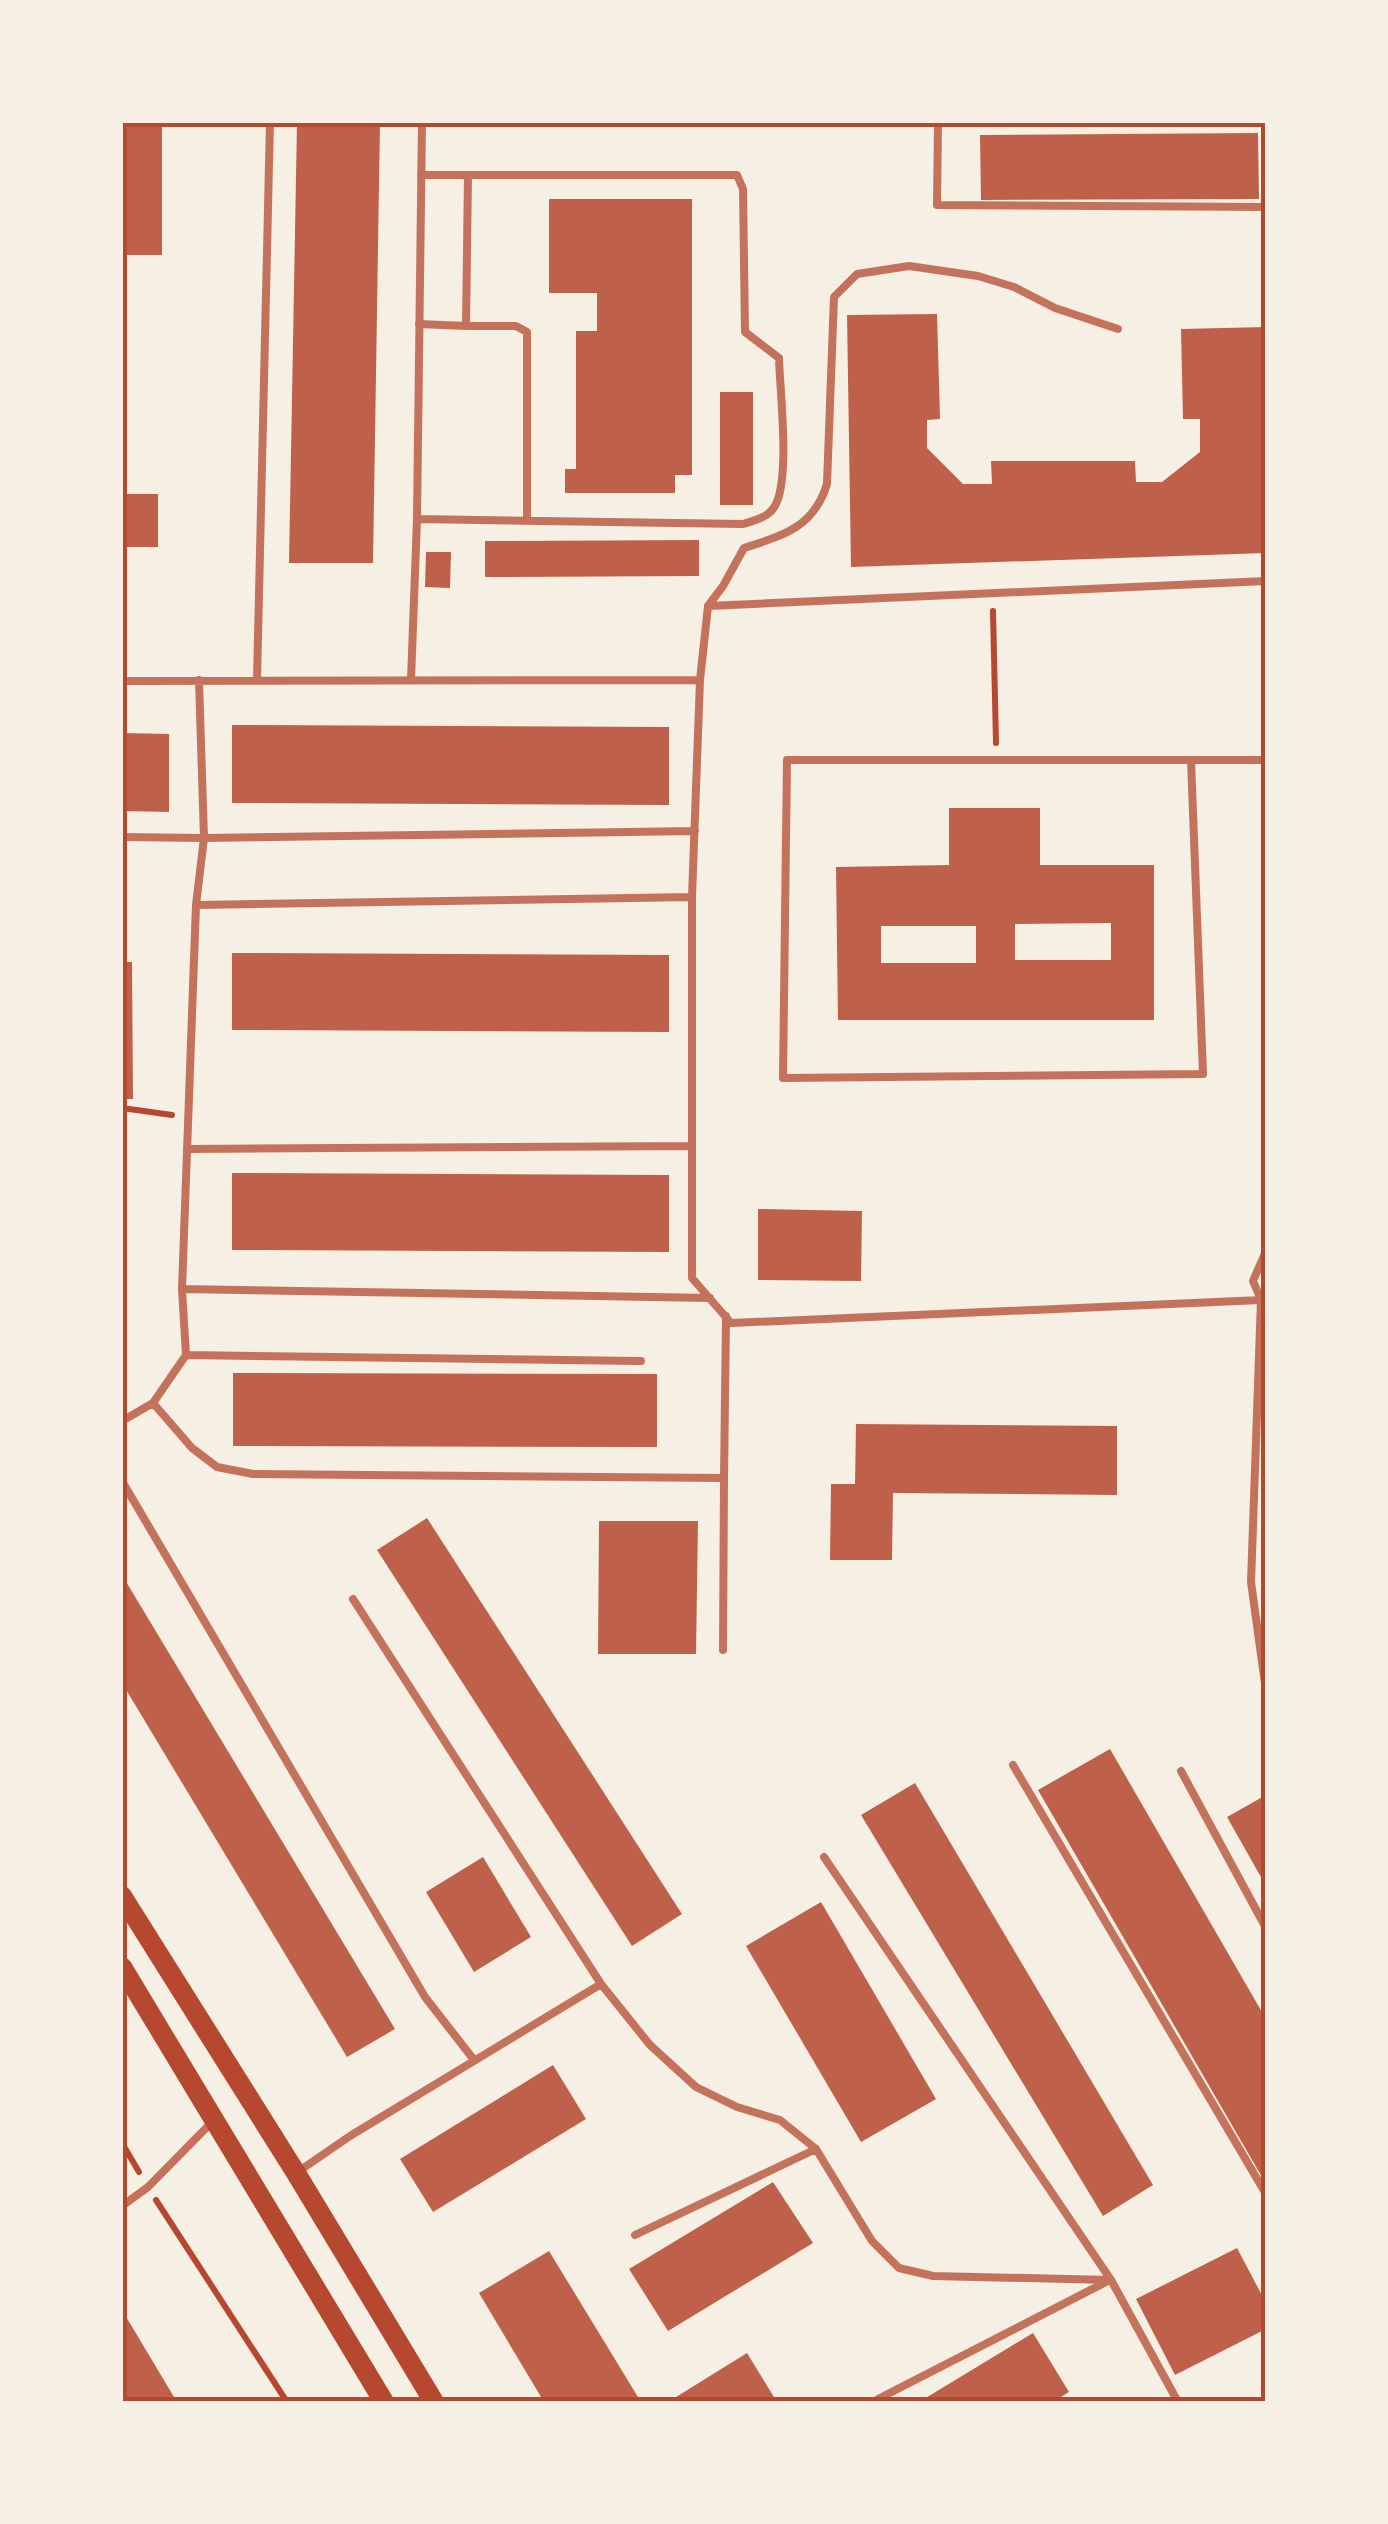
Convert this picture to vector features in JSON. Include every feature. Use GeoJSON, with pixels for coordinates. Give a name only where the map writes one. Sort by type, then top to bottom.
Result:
{"type":"FeatureCollection","features":[{"type":"Feature","properties":{"kind":"main road"},"geometry":{"type":"LineString","coordinates":[[122,1896],[434,2402]]}},
{"type":"Feature","properties":{"kind":"main road"},"geometry":{"type":"LineString","coordinates":[[122,1967],[384,2402]]}},
{"type":"Feature","properties":{"kind":"lane"},"geometry":{"type":"LineString","coordinates":[[257,680],[270,122]]}},
{"type":"Feature","properties":{"kind":"lane"},"geometry":{"type":"LineString","coordinates":[[411,680],[422,122]]}},
{"type":"Feature","properties":{"kind":"lane"},"geometry":{"type":"LineString","coordinates":[[938,122],[937,205],[1266,207]]}},
{"type":"Feature","properties":{"kind":"lane"},"geometry":{"type":"LineString","coordinates":[[417,519],[743,524],[764,517],[776,506],[782,477],[779,358],[746,332],[743,189],[737,175],[422,175]]}},
{"type":"Feature","properties":{"kind":"lane"},"geometry":{"type":"LineString","coordinates":[[466,326],[468,175]]}},
{"type":"Feature","properties":{"kind":"lane"},"geometry":{"type":"LineString","coordinates":[[744,548],[786,534],[820,504],[827,484],[834,297],[858,274],[909,266],[978,276],[1014,286],[1055,308],[1118,329]]}},
{"type":"Feature","properties":{"kind":"lane"},"geometry":{"type":"LineString","coordinates":[[419,324],[516,326],[526,332],[528,521]]}},
{"type":"Feature","properties":{"kind":"lane"},"geometry":{"type":"LineString","coordinates":[[743,524],[744,548],[708,606],[700,680],[692,897],[692,1278],[731,1323],[1260,1300]]}},
{"type":"Feature","properties":{"kind":"lane"},"geometry":{"type":"LineString","coordinates":[[708,606],[1266,582]]}},
{"type":"Feature","properties":{"kind":"lane"},"geometry":{"type":"LineString","coordinates":[[122,680],[700,680]]}},
{"type":"Feature","properties":{"kind":"lane"},"geometry":{"type":"LineString","coordinates":[[122,1422],[153,1403],[186,1355],[182,1289],[196,905],[204,838],[198,680]]}},
{"type":"Feature","properties":{"kind":"lane"},"geometry":{"type":"LineString","coordinates":[[1191,760],[1203,1074],[784,1078],[786,760],[996,760],[1191,760],[1266,760]]}},
{"type":"Feature","properties":{"kind":"lane"},"geometry":{"type":"LineString","coordinates":[[122,837],[695,831]]}},
{"type":"Feature","properties":{"kind":"lane"},"geometry":{"type":"LineString","coordinates":[[196,905],[692,897]]}},
{"type":"Feature","properties":{"kind":"lane"},"geometry":{"type":"LineString","coordinates":[[187,1150],[692,1146]]}},
{"type":"Feature","properties":{"kind":"lane"},"geometry":{"type":"LineString","coordinates":[[1266,1251],[1253,1281],[1260,1300],[1252,1582],[1266,1691]]}},
{"type":"Feature","properties":{"kind":"lane"},"geometry":{"type":"LineString","coordinates":[[182,1289],[710,1298]]}},
{"type":"Feature","properties":{"kind":"lane"},"geometry":{"type":"LineString","coordinates":[[723,1650],[726,1316]]}},
{"type":"Feature","properties":{"kind":"lane"},"geometry":{"type":"LineString","coordinates":[[186,1355],[641,1361]]}},
{"type":"Feature","properties":{"kind":"lane"},"geometry":{"type":"LineString","coordinates":[[153,1403],[192,1448],[217,1467],[253,1474],[724,1478]]}},
{"type":"Feature","properties":{"kind":"lane"},"geometry":{"type":"LineString","coordinates":[[122,1482],[425,1996],[474,2060]]}},
{"type":"Feature","properties":{"kind":"lane"},"geometry":{"type":"LineString","coordinates":[[1254,1500],[1266,1500]]}},
{"type":"Feature","properties":{"kind":"lane"},"geometry":{"type":"LineString","coordinates":[[1252,1582],[1266,1582]]}},
{"type":"Feature","properties":{"kind":"lane"},"geometry":{"type":"LineString","coordinates":[[352,1599],[601,1984],[650,2046],[696,2088],[737,2107],[780,2120],[816,2150],[872,2241],[899,2268],[933,2276],[1110,2280]]}},
{"type":"Feature","properties":{"kind":"lane"},"geometry":{"type":"LineString","coordinates":[[1013,1765],[1266,2194]]}},
{"type":"Feature","properties":{"kind":"lane"},"geometry":{"type":"LineString","coordinates":[[1181,1771],[1266,1928]]}},
{"type":"Feature","properties":{"kind":"lane"},"geometry":{"type":"LineString","coordinates":[[824,1857],[1110,2280],[1178,2402]]}},
{"type":"Feature","properties":{"kind":"lane"},"geometry":{"type":"LineString","coordinates":[[296,2173],[601,1984]]}},
{"type":"Feature","properties":{"kind":"lane"},"geometry":{"type":"LineString","coordinates":[[122,2206],[148,2187],[215,2119]]}},
{"type":"Feature","properties":{"kind":"lane"},"geometry":{"type":"LineString","coordinates":[[635,2235],[816,2150]]}},
{"type":"Feature","properties":{"kind":"lane"},"geometry":{"type":"LineString","coordinates":[[878,2399],[1110,2280]]}},
{"type":"Feature","properties":{"kind":"path"},"geometry":{"type":"LineString","coordinates":[[994,594],[996,760]]}},
{"type":"Feature","properties":{"kind":"path"},"geometry":{"type":"LineString","coordinates":[[122,1108],[188,1118]]}},
{"type":"Feature","properties":{"kind":"path"},"geometry":{"type":"LineString","coordinates":[[122,2143],[287,2402]]}},
{"type":"Feature","properties":{"kind":"building"},"geometry":{"type":"Polygon","coordinates":[[[122,122],[162,122],[162,255],[122,255],[122,122]]]}},
{"type":"Feature","properties":{"kind":"building"},"geometry":{"type":"Polygon","coordinates":[[[297,122],[380,122],[373,563],[289,563],[297,122]]]}},
{"type":"Feature","properties":{"kind":"building"},"geometry":{"type":"Polygon","coordinates":[[[1258,133],[1259,199],[981,200],[980,135],[1258,133]]]}},
{"type":"Feature","properties":{"kind":"building"},"geometry":{"type":"Polygon","coordinates":[[[549,199],[692,199],[692,475],[675,475],[675,493],[565,493],[565,469],[576,469],[576,331],[597,331],[597,293],[549,293],[549,199]]]}},
{"type":"Feature","properties":{"kind":"building"},"geometry":{"type":"Polygon","coordinates":[[[937,314],[940,419],[927,420],[927,448],[963,484],[992,484],[991,461],[1135,461],[1136,482],[1162,482],[1200,452],[1200,419],[1183,419],[1181,329],[1266,327],[1266,553],[851,567],[847,315],[937,314]]]}},
{"type":"Feature","properties":{"kind":"building"},"geometry":{"type":"Polygon","coordinates":[[[720,392],[753,392],[753,505],[720,505],[720,392]]]}},
{"type":"Feature","properties":{"kind":"building"},"geometry":{"type":"Polygon","coordinates":[[[122,494],[158,494],[158,547],[122,547],[122,494]]]}},
{"type":"Feature","properties":{"kind":"building"},"geometry":{"type":"Polygon","coordinates":[[[699,540],[699,576],[485,577],[485,541],[699,540]]]}},
{"type":"Feature","properties":{"kind":"building"},"geometry":{"type":"Polygon","coordinates":[[[426,552],[451,552],[450,588],[425,587],[426,552]]]}},
{"type":"Feature","properties":{"kind":"building"},"geometry":{"type":"Polygon","coordinates":[[[232,725],[669,727],[669,805],[232,803],[232,725]]]}},
{"type":"Feature","properties":{"kind":"building"},"geometry":{"type":"Polygon","coordinates":[[[122,733],[169,734],[169,812],[122,811],[122,733]]]}},
{"type":"Feature","properties":{"kind":"building"},"geometry":{"type":"Polygon","coordinates":[[[949,808],[1040,808],[1040,865],[1154,865],[1154,1020],[838,1020],[836,867],[949,865],[949,808]],[[1111,923],[1015,924],[1015,960],[1111,960],[1111,923]],[[881,926],[881,963],[976,963],[976,926],[881,926]]]}},
{"type":"Feature","properties":{"kind":"building"},"geometry":{"type":"Polygon","coordinates":[[[232,953],[669,955],[669,1032],[232,1030],[232,953]]]}},
{"type":"Feature","properties":{"kind":"building"},"geometry":{"type":"Polygon","coordinates":[[[122,962],[132,962],[133,1099],[122,1099],[122,962]]]}},
{"type":"Feature","properties":{"kind":"building"},"geometry":{"type":"Polygon","coordinates":[[[232,1173],[669,1175],[669,1252],[232,1250],[232,1173]]]}},
{"type":"Feature","properties":{"kind":"building"},"geometry":{"type":"Polygon","coordinates":[[[758,1209],[862,1211],[861,1281],[758,1280],[758,1209]]]}},
{"type":"Feature","properties":{"kind":"building"},"geometry":{"type":"Polygon","coordinates":[[[233,1373],[657,1374],[657,1447],[233,1446],[233,1373]]]}},
{"type":"Feature","properties":{"kind":"building"},"geometry":{"type":"Polygon","coordinates":[[[856,1424],[1117,1426],[1117,1495],[893,1493],[892,1560],[830,1560],[831,1484],[855,1484],[856,1424]]]}},
{"type":"Feature","properties":{"kind":"building"},"geometry":{"type":"Polygon","coordinates":[[[427,1518],[682,1914],[632,1946],[377,1550],[427,1518]]]}},
{"type":"Feature","properties":{"kind":"building"},"geometry":{"type":"Polygon","coordinates":[[[599,1521],[698,1521],[696,1654],[598,1654],[599,1521]]]}},
{"type":"Feature","properties":{"kind":"building"},"geometry":{"type":"Polygon","coordinates":[[[122,1575],[395,2029],[347,2057],[122,1683],[122,1575]]]}},
{"type":"Feature","properties":{"kind":"building"},"geometry":{"type":"Polygon","coordinates":[[[1110,1749],[1266,2019],[1266,2184],[1038,1790],[1110,1749]]]}},
{"type":"Feature","properties":{"kind":"building"},"geometry":{"type":"Polygon","coordinates":[[[915,1783],[1153,2185],[1103,2216],[861,1815],[915,1783]]]}},
{"type":"Feature","properties":{"kind":"building"},"geometry":{"type":"Polygon","coordinates":[[[1266,1795],[1266,1886],[1227,1817],[1266,1795]]]}},
{"type":"Feature","properties":{"kind":"building"},"geometry":{"type":"Polygon","coordinates":[[[483,1857],[531,1937],[474,1972],[426,1892],[483,1857]]]}},
{"type":"Feature","properties":{"kind":"building"},"geometry":{"type":"Polygon","coordinates":[[[821,1902],[936,2099],[861,2142],[746,1946],[821,1902]]]}},
{"type":"Feature","properties":{"kind":"building"},"geometry":{"type":"Polygon","coordinates":[[[553,2065],[586,2119],[433,2212],[400,2159],[553,2065]]]}},
{"type":"Feature","properties":{"kind":"building"},"geometry":{"type":"Polygon","coordinates":[[[773,2182],[813,2243],[668,2331],[629,2269],[773,2182]]]}},
{"type":"Feature","properties":{"kind":"building"},"geometry":{"type":"Polygon","coordinates":[[[1237,2248],[1266,2303],[1266,2329],[1175,2375],[1136,2299],[1237,2248]]]}},
{"type":"Feature","properties":{"kind":"building"},"geometry":{"type":"Polygon","coordinates":[[[549,2251],[641,2402],[544,2402],[479,2293],[549,2251]]]}},
{"type":"Feature","properties":{"kind":"building"},"geometry":{"type":"Polygon","coordinates":[[[122,2310],[177,2402],[122,2402],[122,2310]]]}},
{"type":"Feature","properties":{"kind":"building"},"geometry":{"type":"Polygon","coordinates":[[[1033,2333],[1069,2392],[1053,2402],[919,2402],[1033,2333]]]}},
{"type":"Feature","properties":{"kind":"building"},"geometry":{"type":"Polygon","coordinates":[[[747,2353],[777,2402],[668,2402],[747,2353]]]}}]}
